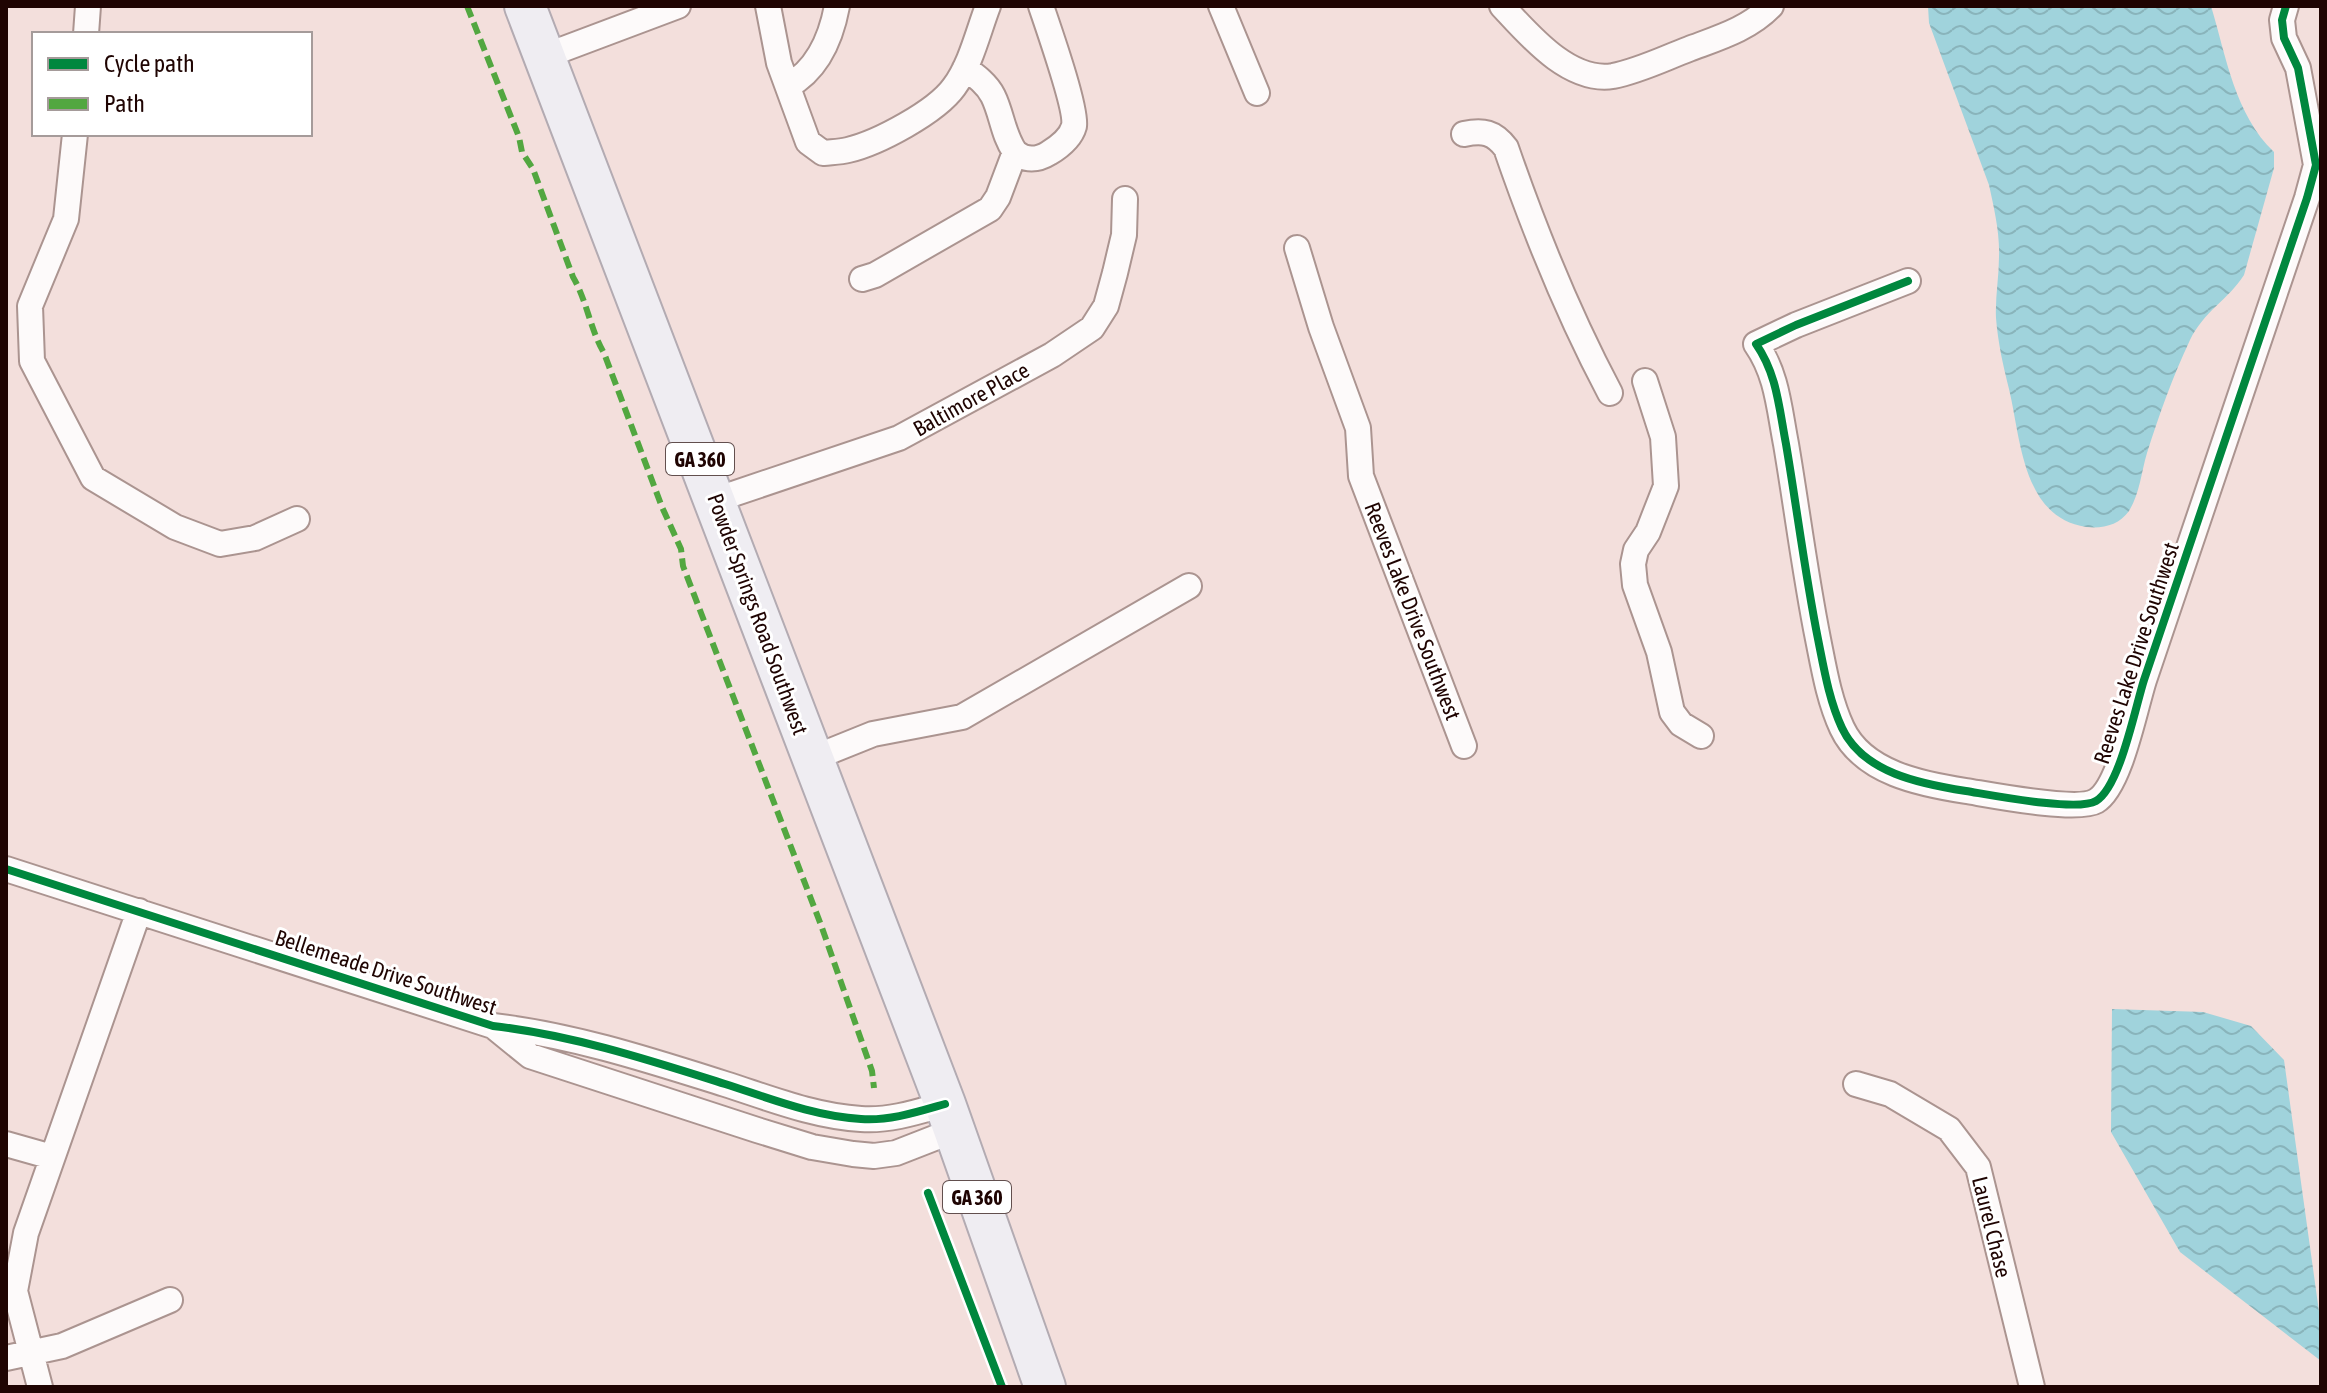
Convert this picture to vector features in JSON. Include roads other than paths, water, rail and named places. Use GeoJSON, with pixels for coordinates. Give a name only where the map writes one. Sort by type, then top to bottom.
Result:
{"type":"FeatureCollection","features":[{"type":"Feature","properties":{"kind":"main road","name":"Powder Springs Road Southwest"},"geometry":{"type":"LineString","coordinates":[[525,6],[950,1117]]}},
{"type":"Feature","properties":{"kind":"main road","name":"GA 360"},"geometry":{"type":"LineString","coordinates":[[950,1117],[1045,1387]]}},
{"type":"Feature","properties":{"kind":"street"},"geometry":{"type":"LineString","coordinates":[[86,32],[88,6]]}},
{"type":"Feature","properties":{"kind":"street"},"geometry":{"type":"LineString","coordinates":[[545,56],[678,6]]}},
{"type":"Feature","properties":{"kind":"street"},"geometry":{"type":"LineString","coordinates":[[768,6],[779,63],[808,142],[823,153],[846,151],[867,144],[920,115],[946,96],[965,68],[988,6]]}},
{"type":"Feature","properties":{"kind":"street"},"geometry":{"type":"LineString","coordinates":[[788,86],[809,71],[819,56],[828,39],[837,6]]}},
{"type":"Feature","properties":{"kind":"street"},"geometry":{"type":"LineString","coordinates":[[965,68],[986,85],[995,99],[998,117],[1015,152],[1027,159],[1042,157],[1064,141],[1073,129],[1072,108],[1041,6]]}},
{"type":"Feature","properties":{"kind":"street"},"geometry":{"type":"LineString","coordinates":[[1221,6],[1257,93]]}},
{"type":"Feature","properties":{"kind":"street"},"geometry":{"type":"LineString","coordinates":[[1502,6],[1556,60],[1597,77],[1628,72],[1728,34],[1759,19],[1771,6]]}},
{"type":"Feature","properties":{"kind":"street","name":"Reeves Lake Drive Southwest"},"geometry":{"type":"LineString","coordinates":[[1908,281],[1756,344],[1769,363],[1775,384],[1794,489],[1804,569],[1827,687],[1843,731],[1854,748],[1872,763],[1936,787],[2039,802],[2096,802],[2116,775],[2143,683],[2316,165],[2298,68],[2284,38],[2282,20],[2286,6]]}},
{"type":"Feature","properties":{"kind":"street"},"geometry":{"type":"LineString","coordinates":[[1464,134],[1482,130],[1498,137],[1506,148],[1539,240],[1583,342],[1610,393]]}},
{"type":"Feature","properties":{"kind":"street"},"geometry":{"type":"LineString","coordinates":[[75,136],[66,219],[30,306],[32,361],[93,478],[175,527],[220,544],[255,538],[297,519]]}},
{"type":"Feature","properties":{"kind":"street"},"geometry":{"type":"LineString","coordinates":[[862,279],[875,275],[990,209],[998,197],[1015,152]]}},
{"type":"Feature","properties":{"kind":"street","name":"Baltimore Place"},"geometry":{"type":"LineString","coordinates":[[715,500],[899,438],[1052,355],[1092,328],[1106,306],[1115,273],[1124,235],[1125,199]]}},
{"type":"Feature","properties":{"kind":"street","name":"Reeves Lake Drive Southwest"},"geometry":{"type":"LineString","coordinates":[[1297,248],[1321,327],[1358,428],[1361,476],[1464,746]]}},
{"type":"Feature","properties":{"kind":"street"},"geometry":{"type":"LineString","coordinates":[[1645,381],[1663,437],[1666,486],[1648,532],[1636,550],[1633,564],[1635,585],[1659,652],[1672,712],[1681,724],[1701,736]]}},
{"type":"Feature","properties":{"kind":"street"},"geometry":{"type":"LineString","coordinates":[[811,759],[873,734],[962,717],[1189,586]]}},
{"type":"Feature","properties":{"kind":"street","name":"Bellemeade Drive Southwest"},"geometry":{"type":"LineString","coordinates":[[6,869],[493,1026],[539,1031],[615,1051],[813,1113],[861,1119],[950,1117]]}},
{"type":"Feature","properties":{"kind":"street"},"geometry":{"type":"LineString","coordinates":[[40,1387],[15,1291],[26,1233],[139,911]]}},
{"type":"Feature","properties":{"kind":"street","name":"Bellemeade Drive Southwest"},"geometry":{"type":"LineString","coordinates":[[493,1026],[530,1056],[812,1147],[874,1156],[913,1148],[950,1117]]}},
{"type":"Feature","properties":{"kind":"street","name":"Laurel Chase"},"geometry":{"type":"LineString","coordinates":[[1856,1084],[1890,1094],[1949,1129],[1978,1167],[2032,1387]]}},
{"type":"Feature","properties":{"kind":"street"},"geometry":{"type":"LineString","coordinates":[[6,1144],[52,1157]]}},
{"type":"Feature","properties":{"kind":"street"},"geometry":{"type":"LineString","coordinates":[[6,1358],[62,1346],[170,1300]]}},
{"type":"Feature","properties":{"kind":"water"},"geometry":{"type":"Polygon","coordinates":[[[1928,6],[2211,6],[2241,103],[2250,121],[2274,152],[2274,168],[2244,275],[2202,321],[2190,340],[2156,424],[2133,504],[2125,516],[2110,525],[2086,527],[2065,520],[2049,508],[2028,473],[1998,336],[1999,248],[1993,203],[1929,23],[1928,6]]]}},
{"type":"Feature","properties":{"kind":"water"},"geometry":{"type":"Polygon","coordinates":[[[2112,1009],[2203,1012],[2251,1026],[2284,1060],[2321,1326],[2321,1361],[2180,1252],[2111,1132],[2112,1009]]]}}]}
